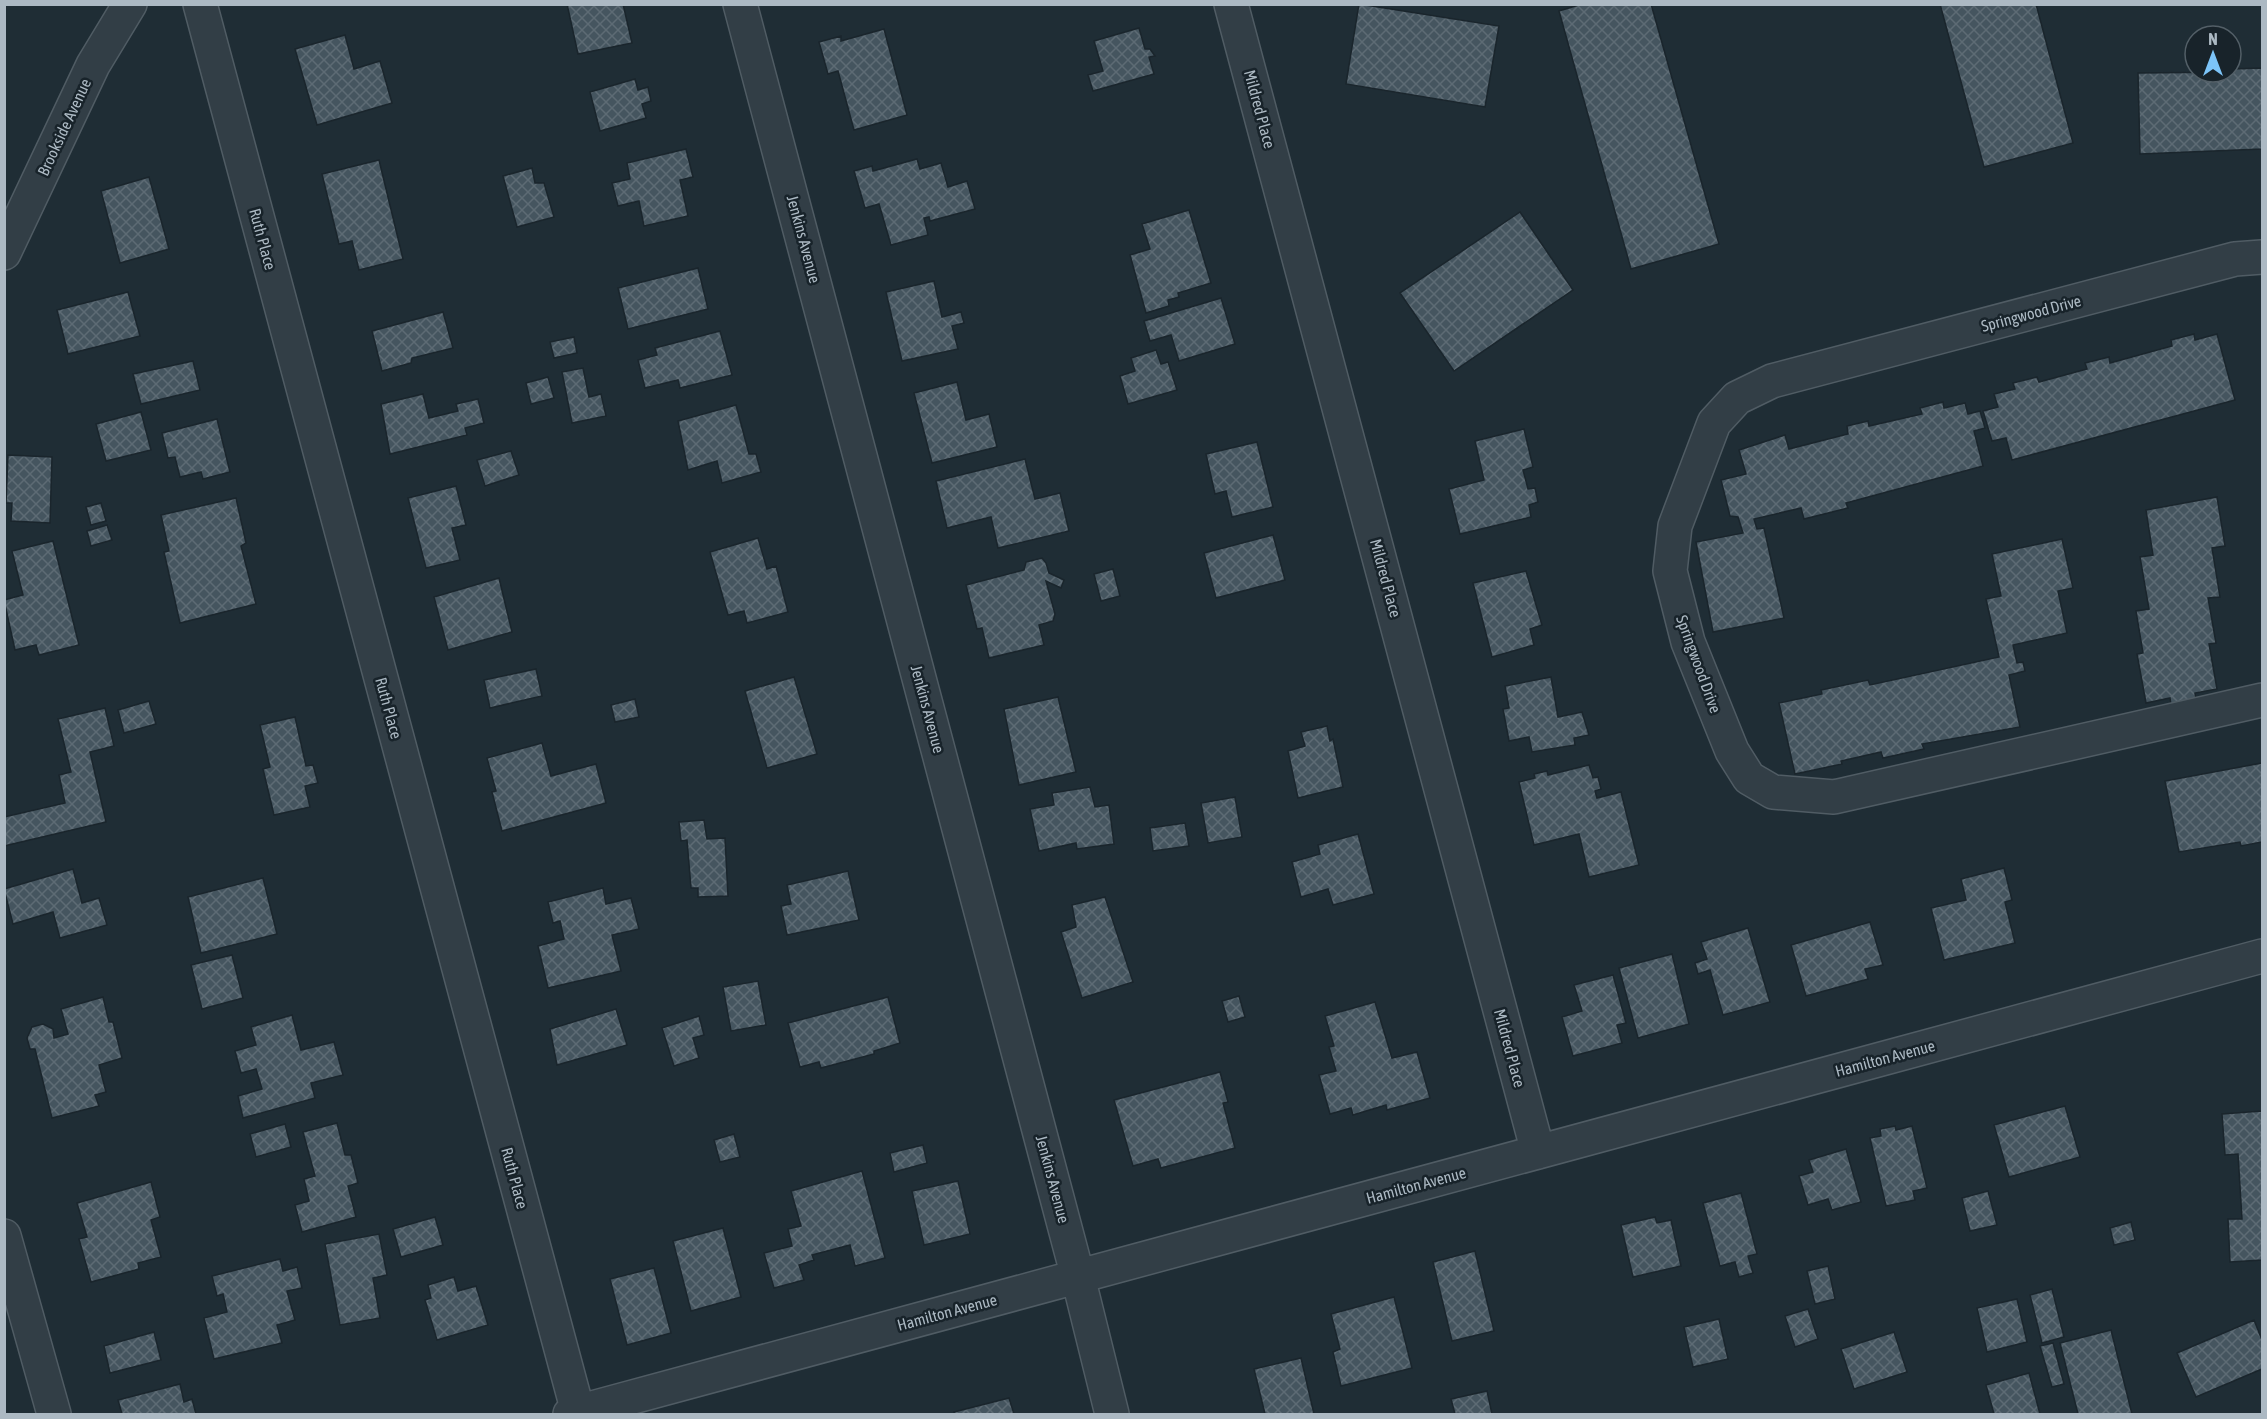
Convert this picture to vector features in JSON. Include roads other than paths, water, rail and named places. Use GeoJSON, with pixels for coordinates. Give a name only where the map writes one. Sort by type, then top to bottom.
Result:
{"type":"FeatureCollection","features":[{"type":"Feature","properties":{"kind":"street","name":"Brookside Avenue"},"geometry":{"type":"LineString","coordinates":[[4,253],[93,65],[130,4]]}},
{"type":"Feature","properties":{"kind":"street","name":"Ruth Place"},"geometry":{"type":"LineString","coordinates":[[200,4],[574,1413]]}},
{"type":"Feature","properties":{"kind":"street","name":"Jenkins Avenue"},"geometry":{"type":"LineString","coordinates":[[740,4],[1078,1277],[1112,1414]]}},
{"type":"Feature","properties":{"kind":"street","name":"Mildred Place"},"geometry":{"type":"LineString","coordinates":[[1232,4],[1538,1152]]}},
{"type":"Feature","properties":{"kind":"street","name":"Springwood Drive"},"geometry":{"type":"LineString","coordinates":[[2262,257],[2235,259],[1772,381],[1737,398],[1714,423],[1675,526],[1670,571],[1688,642],[1732,751],[1749,778],[1773,792],[1834,797],[2262,700]]}},
{"type":"Feature","properties":{"kind":"street","name":"Hamilton Avenue"},"geometry":{"type":"LineString","coordinates":[[574,1413],[2262,956]]}},
{"type":"Feature","properties":{"kind":"street"},"geometry":{"type":"LineString","coordinates":[[4,1236],[54,1414]]}}]}
